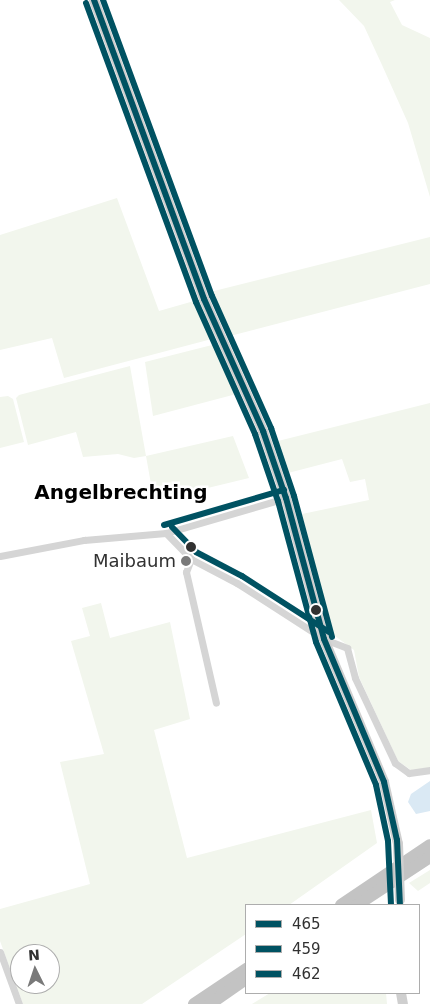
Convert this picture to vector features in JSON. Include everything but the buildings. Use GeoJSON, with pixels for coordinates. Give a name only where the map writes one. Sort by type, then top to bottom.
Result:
{"type":"FeatureCollection","features":[{"type":"Feature","properties":{"kind":"highway"},"geometry":{"type":"LineString","coordinates":[[342,904],[430,845]]}},
{"type":"Feature","properties":{"kind":"highway"},"geometry":{"type":"LineString","coordinates":[[359,904],[430,857]]}},
{"type":"Feature","properties":{"kind":"highway"},"geometry":{"type":"LineString","coordinates":[[194,1004],[245,970]]}},
{"type":"Feature","properties":{"kind":"highway"},"geometry":{"type":"LineString","coordinates":[[210,1004],[245,980]]}},
{"type":"Feature","properties":{"kind":"street"},"geometry":{"type":"LineString","coordinates":[[94,0],[204,299],[263,432],[286,498],[324,639],[384,782],[397,842],[400,903]]}},
{"type":"Feature","properties":{"kind":"street"},"geometry":{"type":"LineString","coordinates":[[0,556],[84,540],[166,533],[286,498]]}},
{"type":"Feature","properties":{"kind":"street"},"geometry":{"type":"LineString","coordinates":[[166,533],[191,559],[237,584],[324,639],[348,648],[354,678],[395,763],[409,773],[430,770]]}},
{"type":"Feature","properties":{"kind":"street"},"geometry":{"type":"LineString","coordinates":[[191,559],[186,572],[216,703]]}},
{"type":"Feature","properties":{"kind":"street"},"geometry":{"type":"LineString","coordinates":[[0,952],[19,1004]]}},
{"type":"Feature","properties":{"kind":"shaded area"},"geometry":{"type":"Polygon","coordinates":[[[339,0],[395,0],[390,2],[402,25],[430,38],[430,197],[408,123],[364,26],[339,0]]]}},
{"type":"Feature","properties":{"kind":"shaded area"},"geometry":{"type":"Polygon","coordinates":[[[117,198],[159,311],[201,299],[217,334],[208,340],[64,378],[52,338],[0,350],[0,235],[117,198]]]}},
{"type":"Feature","properties":{"kind":"shaded area"},"geometry":{"type":"Polygon","coordinates":[[[430,237],[430,284],[230,336],[210,292],[430,237]]]}},
{"type":"Feature","properties":{"kind":"shaded area"},"geometry":{"type":"Polygon","coordinates":[[[216,344],[223,347],[244,392],[153,416],[145,362],[216,344]]]}},
{"type":"Feature","properties":{"kind":"shaded area"},"geometry":{"type":"Polygon","coordinates":[[[130,366],[146,456],[134,458],[118,454],[83,457],[76,432],[28,445],[16,398],[19,395],[130,366]]]}},
{"type":"Feature","properties":{"kind":"shaded area"},"geometry":{"type":"Polygon","coordinates":[[[8,396],[13,399],[24,442],[0,448],[0,397],[8,396]]]}},
{"type":"Feature","properties":{"kind":"shaded area"},"geometry":{"type":"Polygon","coordinates":[[[430,403],[430,768],[411,770],[398,761],[359,677],[354,650],[331,633],[302,514],[369,500],[365,479],[350,482],[342,459],[288,473],[278,441],[430,403]]]}},
{"type":"Feature","properties":{"kind":"shaded area"},"geometry":{"type":"Polygon","coordinates":[[[233,436],[249,478],[154,501],[146,456],[233,436]]]}},
{"type":"Feature","properties":{"kind":"shaded area"},"geometry":{"type":"Polygon","coordinates":[[[101,603],[110,638],[170,622],[190,719],[154,730],[187,858],[371,810],[377,843],[290,904],[245,904],[245,935],[142,1004],[23,1004],[19,994],[60,994],[60,944],[10,944],[10,968],[0,941],[0,909],[90,884],[60,762],[104,754],[71,641],[90,636],[82,608],[101,603]]]}},
{"type":"Feature","properties":{"kind":"shaded area"},"geometry":{"type":"Polygon","coordinates":[[[430,781],[430,811],[416,814],[408,802],[411,794],[430,781]]]}},
{"type":"Feature","properties":{"kind":"shaded area"},"geometry":{"type":"Polygon","coordinates":[[[430,870],[430,883],[418,891],[409,883],[430,870]]]}},
{"type":"Feature","properties":{"kind":"shaded area"},"geometry":{"type":"Polygon","coordinates":[[[268,994],[386,994],[387,1004],[252,1004],[268,994]]]}},
{"type":"Feature","properties":{"kind":"transit line","name":"465"},"geometry":{"type":"LineString","coordinates":[[94,0],[204,299],[263,431],[286,498],[324,639],[384,782],[397,840],[400,904]]}},
{"type":"Feature","properties":{"kind":"transit line","name":"462"},"geometry":{"type":"LineString","coordinates":[[103,0],[212,296],[271,428],[294,496],[332,637]]}},
{"type":"Feature","properties":{"kind":"transit line","name":"459"},"geometry":{"type":"LineString","coordinates":[[86,3],[196,302],[255,434],[278,501],[316,642],[376,785],[388,841],[391,904]]}},
{"type":"Feature","properties":{"kind":"transit line","name":"462"},"geometry":{"type":"LineString","coordinates":[[164,525],[284,490]]}},
{"type":"Feature","properties":{"kind":"transit line","name":"462"},"geometry":{"type":"LineString","coordinates":[[172,527],[196,552],[242,576],[329,632]]}},
{"type":"Feature","properties":{"kind":"place","name":"Maibaum"},"geometry":{"type":"Point","coordinates":[186,561]}},
{"type":"Feature","properties":{"kind":"district","name":"Angelbrechting"},"geometry":{"type":"Point","coordinates":[121,492]}}]}
